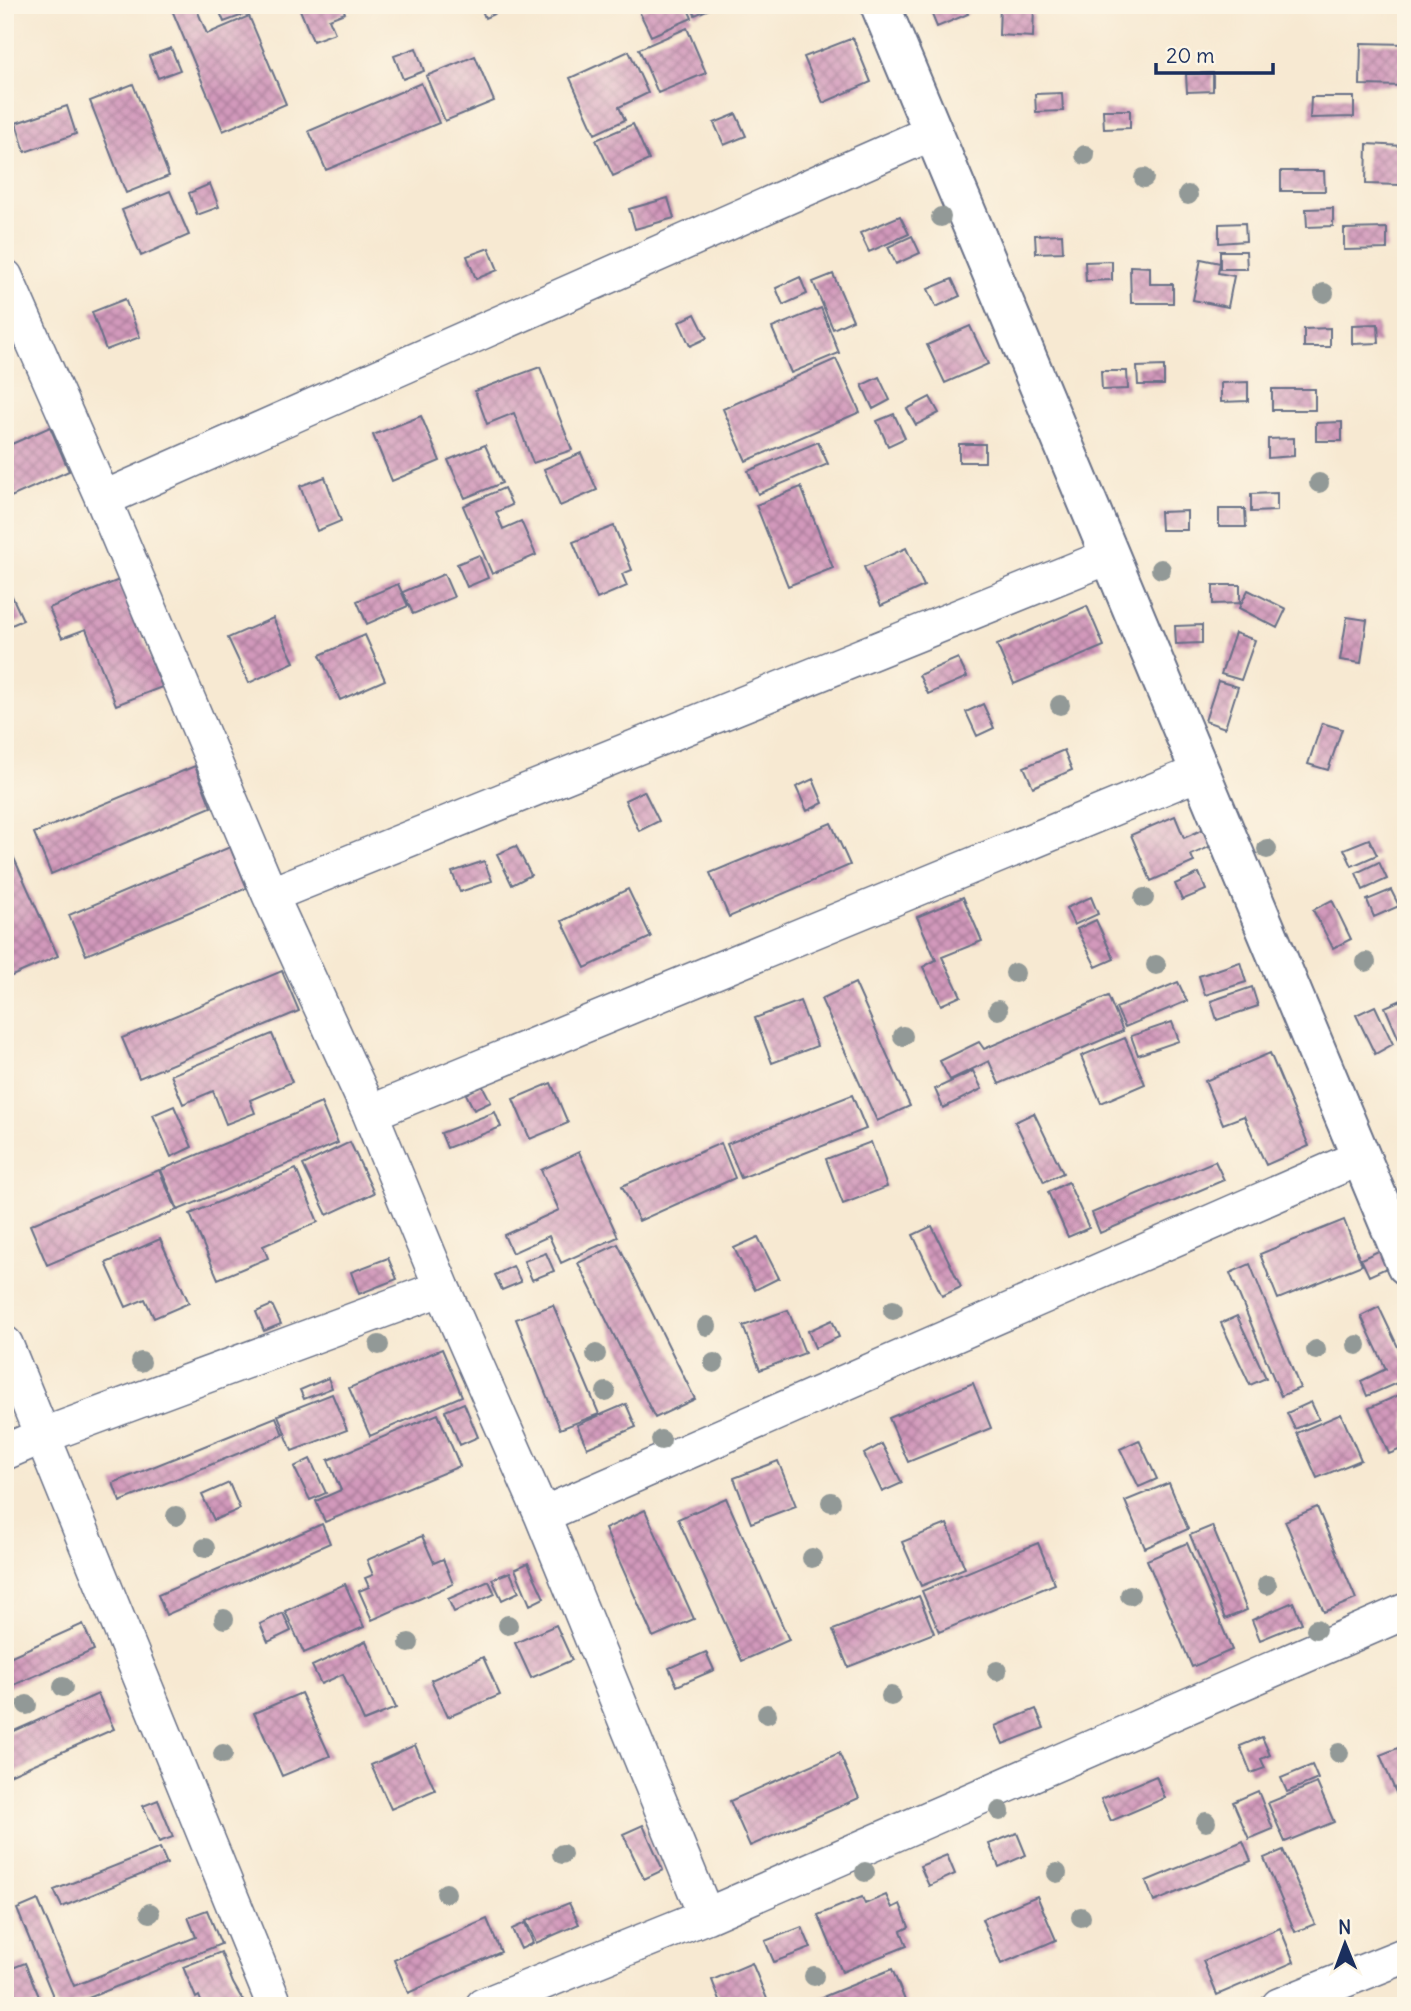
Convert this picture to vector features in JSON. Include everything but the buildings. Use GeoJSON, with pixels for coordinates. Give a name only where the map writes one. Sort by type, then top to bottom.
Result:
{"type":"FeatureCollection","features":[{"type":"Feature","properties":{"kind":"street"},"geometry":{"type":"LineString","coordinates":[[880,5],[1361,1157],[1395,1209],[1406,1265]]}},
{"type":"Feature","properties":{"kind":"street"},"geometry":{"type":"LineString","coordinates":[[103,499],[933,132]]}},
{"type":"Feature","properties":{"kind":"street"},"geometry":{"type":"LineString","coordinates":[[5,278],[103,499],[270,895],[370,1113],[442,1288],[542,1515],[706,1916]]}},
{"type":"Feature","properties":{"kind":"street"},"geometry":{"type":"LineString","coordinates":[[270,895],[1110,556]]}},
{"type":"Feature","properties":{"kind":"street"},"geometry":{"type":"LineString","coordinates":[[370,1113],[1200,772]]}},
{"type":"Feature","properties":{"kind":"street"},"geometry":{"type":"LineString","coordinates":[[542,1515],[1361,1157]]}},
{"type":"Feature","properties":{"kind":"street"},"geometry":{"type":"LineString","coordinates":[[5,1452],[442,1288]]}},
{"type":"Feature","properties":{"kind":"street"},"geometry":{"type":"LineString","coordinates":[[5,1345],[275,2006]]}},
{"type":"Feature","properties":{"kind":"street"},"geometry":{"type":"LineString","coordinates":[[483,2006],[706,1916],[1406,1611]]}},
{"type":"Feature","properties":{"kind":"street"},"geometry":{"type":"LineString","coordinates":[[1279,2006],[1406,1955]]}}]}
